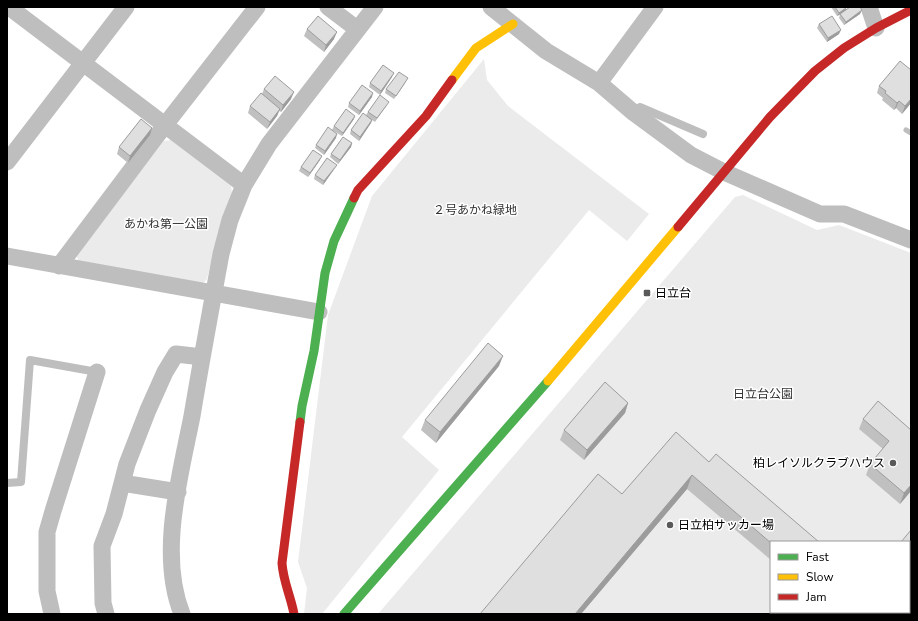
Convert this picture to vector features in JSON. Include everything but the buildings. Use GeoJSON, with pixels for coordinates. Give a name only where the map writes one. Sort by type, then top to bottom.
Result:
{"type":"FeatureCollection","features":[{"type":"Feature","properties":{"kind":"street"},"geometry":{"type":"LineString","coordinates":[[9,7],[244,185]]}},
{"type":"Feature","properties":{"kind":"street"},"geometry":{"type":"LineString","coordinates":[[7,162],[126,7]]}},
{"type":"Feature","properties":{"kind":"street"},"geometry":{"type":"LineString","coordinates":[[59,266],[165,125],[257,7]]}},
{"type":"Feature","properties":{"kind":"street"},"geometry":{"type":"LineString","coordinates":[[328,7],[357,29]]}},
{"type":"Feature","properties":{"kind":"street"},"geometry":{"type":"LineString","coordinates":[[182,614],[175,590],[171,560],[171,542],[178,492],[202,357],[221,254],[230,220],[244,185],[269,144],[375,7]]}},
{"type":"Feature","properties":{"kind":"street"},"geometry":{"type":"LineString","coordinates":[[491,7],[546,51],[599,83],[634,113],[691,155],[724,172],[820,214],[844,214],[911,240]]}},
{"type":"Feature","properties":{"kind":"street"},"geometry":{"type":"LineString","coordinates":[[599,83],[655,7]]}},
{"type":"Feature","properties":{"kind":"street"},"geometry":{"type":"LineString","coordinates":[[869,7],[876,28]]}},
{"type":"Feature","properties":{"kind":"street"},"geometry":{"type":"LineString","coordinates":[[344,614],[579,345],[770,117],[815,71],[844,48],[876,28],[907,17]]}},
{"type":"Feature","properties":{"kind":"street"},"geometry":{"type":"LineString","coordinates":[[294,614],[291,599],[283,577],[282,563],[302,406],[314,351],[325,273],[334,241],[358,190],[426,116],[476,48],[513,24]]}},
{"type":"Feature","properties":{"kind":"street"},"geometry":{"type":"LineString","coordinates":[[7,256],[319,312]]}},
{"type":"Feature","properties":{"kind":"street"},"geometry":{"type":"LineString","coordinates":[[106,614],[103,603],[102,546],[114,514],[126,464],[165,372],[176,354],[202,357]]}},
{"type":"Feature","properties":{"kind":"street"},"geometry":{"type":"LineString","coordinates":[[52,614],[47,591],[47,532],[52,511],[97,372]]}},
{"type":"Feature","properties":{"kind":"street"},"geometry":{"type":"LineString","coordinates":[[122,483],[178,492]]}},
{"type":"Feature","properties":{"kind":"lane"},"geometry":{"type":"LineString","coordinates":[[634,113],[640,107],[703,134]]}},
{"type":"Feature","properties":{"kind":"lane"},"geometry":{"type":"LineString","coordinates":[[7,483],[21,482],[30,360],[97,372]]}},
{"type":"Feature","properties":{"kind":"green space","name":"２号あかね緑地"},"geometry":{"type":"Polygon","coordinates":[[[484,59],[487,80],[508,106],[649,214],[627,241],[589,210],[402,437],[439,470],[322,614],[304,614],[307,588],[298,562],[328,315],[372,196],[484,59]]]}},
{"type":"Feature","properties":{"kind":"green space","name":"あかね第一公園"},"geometry":{"type":"Polygon","coordinates":[[[171,140],[231,186],[232,193],[218,234],[207,279],[202,284],[79,262],[76,255],[164,141],[171,140]]]}},
{"type":"Feature","properties":{"kind":"green space","name":"日立台公園"},"geometry":{"type":"Polygon","coordinates":[[[743,195],[817,230],[839,225],[911,253],[911,614],[378,614],[735,197],[743,195]]]}},
{"type":"Feature","properties":{"kind":"waterway"},"geometry":{"type":"LineString","coordinates":[[906,130],[911,133]]}},
{"type":"Feature","properties":{"kind":"traffic: fast"},"geometry":{"type":"LineString","coordinates":[[300,422],[314,351],[325,273],[334,241],[354,198]]}},
{"type":"Feature","properties":{"kind":"traffic: fast"},"geometry":{"type":"LineString","coordinates":[[344,614],[548,381]]}},
{"type":"Feature","properties":{"kind":"traffic: slow"},"geometry":{"type":"LineString","coordinates":[[452,80],[476,48],[513,24]]}},
{"type":"Feature","properties":{"kind":"traffic: slow"},"geometry":{"type":"LineString","coordinates":[[548,381],[678,227]]}},
{"type":"Feature","properties":{"kind":"traffic: jam"},"geometry":{"type":"LineString","coordinates":[[678,227],[770,117],[815,71],[844,48],[876,28],[911,10]]}},
{"type":"Feature","properties":{"kind":"traffic: jam"},"geometry":{"type":"LineString","coordinates":[[354,198],[358,190],[426,116],[452,80]]}},
{"type":"Feature","properties":{"kind":"traffic: jam"},"geometry":{"type":"LineString","coordinates":[[294,614],[282,563],[300,422]]}},
{"type":"Feature","properties":{"kind":"place","name":"日立台"},"geometry":{"type":"Point","coordinates":[647,293]}},
{"type":"Feature","properties":{"kind":"place","name":"柏レイソルクラブハウス"},"geometry":{"type":"Point","coordinates":[893,463]}},
{"type":"Feature","properties":{"kind":"place","name":"日立柏サッカー場"},"geometry":{"type":"Point","coordinates":[670,525]}}]}
